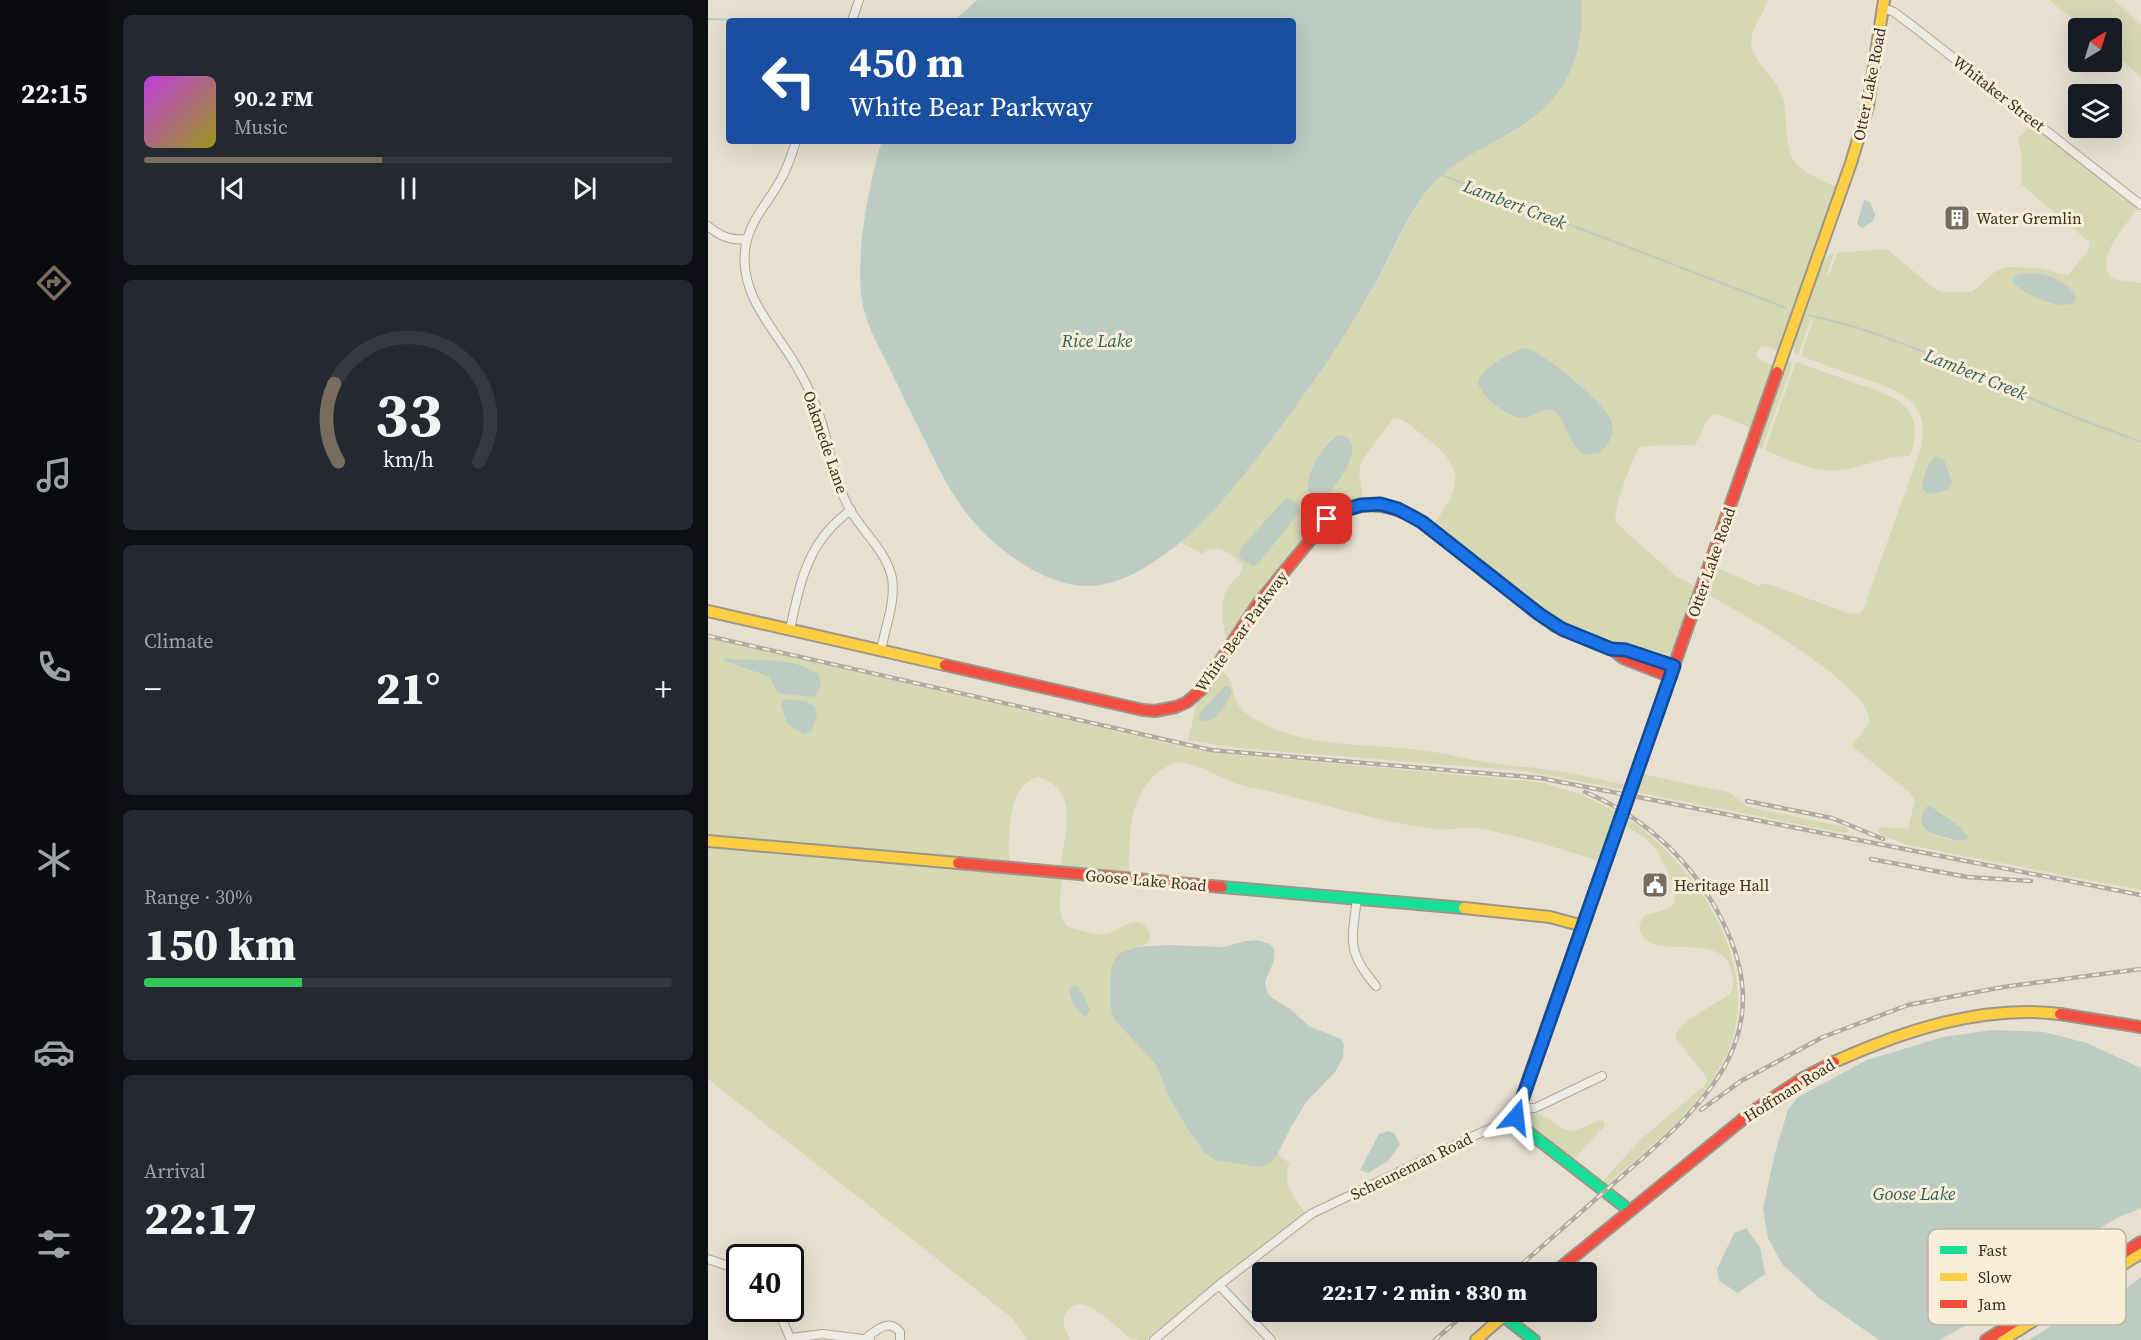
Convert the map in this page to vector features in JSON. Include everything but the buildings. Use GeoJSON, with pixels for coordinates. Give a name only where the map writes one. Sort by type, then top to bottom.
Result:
{"type":"FeatureCollection","features":[{"type":"Feature","properties":{"kind":"street"},"geometry":{"type":"LineString","coordinates":[[853,18],[859,0]]}},
{"type":"Feature","properties":{"kind":"street","name":"Whitaker Street"},"geometry":{"type":"LineString","coordinates":[[1884,4],[2141,204]]}},
{"type":"Feature","properties":{"kind":"street","name":"Otter Lake Road"},"geometry":{"type":"LineString","coordinates":[[1517,1113],[1853,158],[1868,106],[1884,4]]}},
{"type":"Feature","properties":{"kind":"street","name":"Oakmede Lane"},"geometry":{"type":"LineString","coordinates":[[795,144],[781,180],[759,211],[747,239],[746,273],[755,301],[795,363],[813,399],[822,423],[838,484],[850,510],[886,560],[893,592],[881,650]]}},
{"type":"Feature","properties":{"kind":"street"},"geometry":{"type":"LineString","coordinates":[[708,226],[723,236],[732,239],[747,239]]}},
{"type":"Feature","properties":{"kind":"street","name":"White Bear Parkway"},"geometry":{"type":"LineString","coordinates":[[708,611],[1155,711],[1176,707],[1187,702],[1205,686],[1253,611],[1318,528],[1342,511],[1370,504],[1391,506],[1411,515],[1549,622],[1571,634],[1611,649],[1626,650],[1673,672]]}},
{"type":"Feature","properties":{"kind":"street"},"geometry":{"type":"LineString","coordinates":[[790,629],[802,576],[808,561],[823,536],[850,510]]}},
{"type":"Feature","properties":{"kind":"street","name":"Goose Lake Road"},"geometry":{"type":"LineString","coordinates":[[708,841],[1532,914],[1583,926]]}},
{"type":"Feature","properties":{"kind":"street"},"geometry":{"type":"LineString","coordinates":[[1357,898],[1353,951],[1363,971],[1376,986]]}},
{"type":"Feature","properties":{"kind":"street","name":"Hoffman Road"},"geometry":{"type":"LineString","coordinates":[[1567,1262],[1739,1121],[1775,1095],[1823,1067],[1891,1039],[1975,1018],[2026,1012],[2141,1027]]}},
{"type":"Feature","properties":{"kind":"street","name":"Scheuneman Road"},"geometry":{"type":"LineString","coordinates":[[1154,1340],[1219,1285],[1311,1214],[1517,1113],[1535,1108],[1602,1076]]}},
{"type":"Feature","properties":{"kind":"street"},"geometry":{"type":"LineString","coordinates":[[1517,1113],[1523,1128],[1629,1210]]}},
{"type":"Feature","properties":{"kind":"street"},"geometry":{"type":"LineString","coordinates":[[2126,1251],[2141,1242]]}},
{"type":"Feature","properties":{"kind":"street"},"geometry":{"type":"LineString","coordinates":[[2126,1262],[2141,1253]]}},
{"type":"Feature","properties":{"kind":"street"},"geometry":{"type":"LineString","coordinates":[[708,1259],[726,1265]]}},
{"type":"Feature","properties":{"kind":"street"},"geometry":{"type":"LineString","coordinates":[[1219,1285],[1270,1340]]}},
{"type":"Feature","properties":{"kind":"street"},"geometry":{"type":"LineString","coordinates":[[783,1322],[791,1339],[823,1334],[868,1339],[888,1324],[898,1328],[902,1336],[900,1340]]}},
{"type":"Feature","properties":{"kind":"street"},"geometry":{"type":"LineString","coordinates":[[1476,1340],[1496,1322]]}},
{"type":"Feature","properties":{"kind":"street"},"geometry":{"type":"LineString","coordinates":[[1515,1322],[1534,1340]]}},
{"type":"Feature","properties":{"kind":"street"},"geometry":{"type":"LineString","coordinates":[[1986,1340],[2010,1325]]}},
{"type":"Feature","properties":{"kind":"street"},"geometry":{"type":"LineString","coordinates":[[2003,1340],[2027,1325]]}},
{"type":"Feature","properties":{"kind":"green space"},"geometry":{"type":"Polygon","coordinates":[[[1581,0],[1768,0],[1753,32],[1752,49],[1778,87],[1784,101],[1790,153],[1803,170],[1837,187],[1779,352],[1764,347],[1756,353],[1757,358],[1774,366],[1752,429],[1715,414],[1707,420],[1694,445],[1640,446],[1624,485],[1615,517],[1616,523],[1677,577],[1696,587],[1674,651],[1668,657],[1657,657],[1575,630],[1547,613],[1433,525],[1449,501],[1455,481],[1454,471],[1450,461],[1441,451],[1414,428],[1398,418],[1393,419],[1361,462],[1359,473],[1363,499],[1339,506],[1315,524],[1251,605],[1227,641],[1223,622],[1223,601],[1227,589],[1241,572],[1243,565],[1218,549],[1208,550],[1202,554],[1180,542],[1234,486],[1306,392],[1370,294],[1412,214],[1433,184],[1454,164],[1532,119],[1559,91],[1575,57],[1582,20],[1581,0]],[[1343,435],[1333,438],[1325,446],[1308,481],[1307,486],[1312,497],[1348,463],[1353,444],[1343,435]]]}},
{"type":"Feature","properties":{"kind":"green space"},"geometry":{"type":"Polygon","coordinates":[[[2049,0],[2114,0],[2141,25],[2141,77],[2122,61],[2122,18],[2072,18],[2049,0]]]}},
{"type":"Feature","properties":{"kind":"green space"},"geometry":{"type":"Polygon","coordinates":[[[2033,124],[2139,207],[2109,250],[2106,268],[2110,275],[2117,279],[2141,283],[2141,890],[1908,845],[1881,835],[1878,831],[1881,827],[1908,829],[1915,800],[1908,791],[1853,747],[1852,744],[1869,721],[1862,702],[1846,685],[1797,648],[1706,594],[1715,567],[1759,586],[1765,583],[1851,614],[1860,613],[1863,610],[1921,448],[1923,432],[1921,418],[1916,408],[1898,392],[1801,356],[1813,319],[1811,319],[1798,355],[1794,352],[1793,345],[1822,264],[1830,254],[1834,253],[1827,274],[1829,276],[1837,253],[1887,249],[1936,290],[1942,292],[1972,292],[1997,270],[2006,267],[2036,268],[2068,275],[2089,250],[2089,242],[2021,184],[2022,157],[2018,138],[2033,124]],[[2027,273],[2014,277],[2045,300],[2066,306],[2074,292],[2071,289],[2043,274],[2027,273]],[[1930,805],[1923,827],[1927,831],[1942,838],[1963,842],[1968,838],[1940,811],[1930,805]]]}},
{"type":"Feature","properties":{"kind":"green space"},"geometry":{"type":"Polygon","coordinates":[[[1793,361],[1762,449],[1757,447],[1786,365],[1793,361]]]}},
{"type":"Feature","properties":{"kind":"green space"},"geometry":{"type":"Polygon","coordinates":[[[1796,362],[1885,394],[1905,406],[1915,426],[1910,456],[1893,457],[1832,471],[1802,465],[1765,450],[1796,362]]]}},
{"type":"Feature","properties":{"kind":"green space"},"geometry":{"type":"Polygon","coordinates":[[[708,638],[1206,752],[1540,782],[1582,795],[1617,812],[1600,861],[1477,828],[1438,830],[1410,826],[1237,784],[1194,765],[1176,763],[1169,765],[1156,775],[1145,786],[1138,798],[1129,842],[1129,873],[1060,867],[1067,827],[1065,802],[1060,792],[1051,783],[1038,777],[1028,782],[1020,790],[1015,801],[1010,826],[1009,862],[708,836],[708,638]]]}},
{"type":"Feature","properties":{"kind":"green space"},"geometry":{"type":"Polygon","coordinates":[[[1222,671],[1231,682],[1235,699],[1243,710],[1270,727],[1292,735],[1336,743],[1428,751],[1627,785],[1625,790],[1525,771],[1238,748],[1188,740],[1198,699],[1222,671]]]}},
{"type":"Feature","properties":{"kind":"green space"},"geometry":{"type":"Polygon","coordinates":[[[1642,774],[1727,792],[1749,807],[1841,826],[1847,828],[1849,832],[1843,833],[1636,792],[1642,774]]]}},
{"type":"Feature","properties":{"kind":"green space"},"geometry":{"type":"Polygon","coordinates":[[[1627,818],[1654,839],[1680,865],[1702,894],[1720,926],[1733,960],[1738,995],[1735,1030],[1722,1064],[1711,1082],[1669,1130],[1606,1185],[1602,1182],[1640,1140],[1704,1086],[1707,1081],[1706,1077],[1675,1034],[1687,1021],[1730,994],[1733,989],[1732,972],[1726,958],[1715,951],[1655,944],[1644,938],[1639,926],[1643,917],[1670,907],[1675,899],[1674,891],[1659,856],[1645,838],[1624,825],[1627,818]]]}},
{"type":"Feature","properties":{"kind":"green space"},"geometry":{"type":"Polygon","coordinates":[[[708,846],[1062,878],[1060,911],[1068,927],[1105,934],[1132,922],[1144,924],[1149,932],[1149,941],[1129,949],[1270,1163],[1278,1154],[1290,1164],[1287,1171],[1288,1185],[1307,1215],[1224,1275],[1147,1340],[1133,1339],[1093,1309],[1085,1305],[1077,1305],[1069,1309],[1064,1316],[1064,1324],[1070,1340],[1028,1340],[1011,1317],[708,1079],[708,846]]]}},
{"type":"Feature","properties":{"kind":"green space"},"geometry":{"type":"Polygon","coordinates":[[[1524,1114],[1539,1114],[1570,1131],[1599,1120],[1603,1121],[1605,1126],[1573,1160],[1532,1128],[1524,1114]]]}},
{"type":"Feature","properties":{"kind":"water","name":"Rice Lake"},"geometry":{"type":"Polygon","coordinates":[[[977,0],[1581,0],[1582,21],[1575,58],[1559,91],[1532,119],[1462,160],[1430,188],[1412,213],[1371,291],[1333,353],[1276,433],[1226,496],[1201,524],[1150,564],[1117,581],[1090,586],[1072,585],[1035,571],[1001,548],[973,521],[956,499],[941,473],[869,327],[861,296],[861,252],[867,203],[881,144],[1296,144],[1296,18],[957,18],[977,0]]]}},
{"type":"Feature","properties":{"kind":"water"},"geometry":{"type":"Polygon","coordinates":[[[1864,200],[1870,202],[1875,215],[1872,222],[1862,228],[1857,224],[1864,200]]]}},
{"type":"Feature","properties":{"kind":"water"},"geometry":{"type":"Polygon","coordinates":[[[2036,273],[2053,278],[2069,288],[2076,296],[2073,303],[2059,305],[2041,300],[2012,282],[2013,278],[2019,274],[2036,273]]]}},
{"type":"Feature","properties":{"kind":"water"},"geometry":{"type":"Polygon","coordinates":[[[1526,348],[1559,368],[1607,412],[1613,430],[1609,442],[1599,453],[1587,455],[1580,451],[1556,412],[1547,410],[1523,418],[1517,417],[1495,405],[1483,392],[1478,381],[1481,376],[1506,356],[1526,348]]]}},
{"type":"Feature","properties":{"kind":"water"},"geometry":{"type":"Polygon","coordinates":[[[1338,435],[1347,438],[1352,444],[1349,462],[1331,491],[1322,498],[1316,499],[1308,491],[1309,477],[1321,452],[1338,435]]]}},
{"type":"Feature","properties":{"kind":"water"},"geometry":{"type":"Polygon","coordinates":[[[1936,456],[1944,460],[1952,483],[1948,490],[1930,494],[1923,490],[1923,482],[1928,467],[1936,456]]]}},
{"type":"Feature","properties":{"kind":"water"},"geometry":{"type":"Polygon","coordinates":[[[1286,498],[1295,502],[1300,511],[1259,563],[1253,566],[1240,558],[1239,550],[1286,498]]]}},
{"type":"Feature","properties":{"kind":"water"},"geometry":{"type":"Polygon","coordinates":[[[723,659],[787,662],[799,665],[819,676],[821,686],[814,697],[780,694],[770,677],[725,661],[723,659]]]}},
{"type":"Feature","properties":{"kind":"water"},"geometry":{"type":"Polygon","coordinates":[[[1228,686],[1232,691],[1221,712],[1212,719],[1202,721],[1199,717],[1201,711],[1224,687],[1228,686]]]}},
{"type":"Feature","properties":{"kind":"water"},"geometry":{"type":"Polygon","coordinates":[[[785,699],[805,701],[815,707],[817,717],[811,731],[803,734],[787,723],[781,705],[785,699]]]}},
{"type":"Feature","properties":{"kind":"water"},"geometry":{"type":"Polygon","coordinates":[[[1930,805],[1960,827],[1968,837],[1966,840],[1935,835],[1926,829],[1921,821],[1922,815],[1925,808],[1930,805]]]}},
{"type":"Feature","properties":{"kind":"water"},"geometry":{"type":"Polygon","coordinates":[[[1257,940],[1270,944],[1274,949],[1274,961],[1265,981],[1267,992],[1309,1026],[1341,1039],[1344,1045],[1343,1058],[1335,1072],[1306,1102],[1276,1157],[1270,1163],[1259,1167],[1216,1160],[1205,1153],[1187,1128],[1167,1093],[1157,1066],[1114,1019],[1111,1009],[1111,969],[1120,953],[1137,947],[1167,945],[1223,947],[1257,940]]]}},
{"type":"Feature","properties":{"kind":"water"},"geometry":{"type":"Polygon","coordinates":[[[1076,985],[1090,1009],[1087,1016],[1078,1010],[1071,999],[1070,987],[1076,985]]]}},
{"type":"Feature","properties":{"kind":"water","name":"Goose Lake"},"geometry":{"type":"Polygon","coordinates":[[[1992,1030],[2044,1032],[2087,1043],[2141,1068],[2141,1208],[2099,1229],[1928,1229],[1928,1325],[1967,1325],[1939,1340],[1879,1340],[1819,1298],[1782,1264],[1768,1238],[1763,1209],[1775,1153],[1788,1110],[1798,1097],[1867,1060],[1943,1037],[1992,1030]]]}},
{"type":"Feature","properties":{"kind":"water"},"geometry":{"type":"Polygon","coordinates":[[[1389,1131],[1395,1134],[1400,1145],[1388,1161],[1368,1173],[1360,1170],[1379,1134],[1389,1131]]]}},
{"type":"Feature","properties":{"kind":"water"},"geometry":{"type":"Polygon","coordinates":[[[1746,1228],[1760,1247],[1765,1274],[1738,1293],[1719,1281],[1717,1269],[1734,1233],[1746,1228]]]}},
{"type":"Feature","properties":{"kind":"water"},"geometry":{"type":"Polygon","coordinates":[[[2141,1277],[2141,1340],[2029,1340],[2053,1325],[2126,1325],[2126,1289],[2141,1277]]]}},
{"type":"Feature","properties":{"kind":"waterway"},"geometry":{"type":"LineString","coordinates":[[708,19],[726,20]]}},
{"type":"Feature","properties":{"kind":"waterway","name":"Lambert Creek"},"geometry":{"type":"LineString","coordinates":[[1439,174],[1786,308]]}},
{"type":"Feature","properties":{"kind":"waterway","name":"Lambert Creek"},"geometry":{"type":"LineString","coordinates":[[1808,315],[1896,341],[2064,413],[2141,442]]}},
{"type":"Feature","properties":{"kind":"railway"},"geometry":{"type":"LineString","coordinates":[[708,636],[1211,750],[1540,778],[2141,895]]}},
{"type":"Feature","properties":{"kind":"railway"},"geometry":{"type":"LineString","coordinates":[[1524,1262],[1684,1119],[1709,1089],[1728,1059],[1740,1026],[1743,990],[1735,951],[1715,907],[1703,888],[1676,854],[1643,825],[1605,801],[1585,792]]}},
{"type":"Feature","properties":{"kind":"railway"},"geometry":{"type":"LineString","coordinates":[[1747,801],[1832,818],[1883,839]]}},
{"type":"Feature","properties":{"kind":"railway"},"geometry":{"type":"LineString","coordinates":[[1871,859],[1967,877],[2031,881]]}},
{"type":"Feature","properties":{"kind":"railway"},"geometry":{"type":"LineString","coordinates":[[1701,1110],[1741,1081],[1823,1037],[1908,1005],[2003,987],[2141,969]]}},
{"type":"Feature","properties":{"kind":"railway"},"geometry":{"type":"LineString","coordinates":[[1435,1340],[1455,1322]]}},
{"type":"Feature","properties":{"kind":"traffic: fast"},"geometry":{"type":"LineString","coordinates":[[1222,887],[1464,908]]}},
{"type":"Feature","properties":{"kind":"traffic: fast"},"geometry":{"type":"LineString","coordinates":[[1553,1009],[1516,1114],[1517,1121],[1629,1210]]}},
{"type":"Feature","properties":{"kind":"traffic: fast"},"geometry":{"type":"LineString","coordinates":[[1511,1322],[1534,1340]]}},
{"type":"Feature","properties":{"kind":"traffic: slow"},"geometry":{"type":"LineString","coordinates":[[1777,372],[1851,163],[1868,106],[1884,0]]}},
{"type":"Feature","properties":{"kind":"traffic: slow"},"geometry":{"type":"LineString","coordinates":[[1325,522],[1347,510],[1370,505],[1404,512],[1416,518],[1555,626],[1611,649],[1626,650],[1674,666]]}},
{"type":"Feature","properties":{"kind":"traffic: slow"},"geometry":{"type":"LineString","coordinates":[[708,611],[945,665]]}},
{"type":"Feature","properties":{"kind":"traffic: slow"},"geometry":{"type":"LineString","coordinates":[[1553,1009],[1675,663]]}},
{"type":"Feature","properties":{"kind":"traffic: slow"},"geometry":{"type":"LineString","coordinates":[[708,841],[958,863]]}},
{"type":"Feature","properties":{"kind":"traffic: slow"},"geometry":{"type":"LineString","coordinates":[[1464,908],[1550,917],[1583,926]]}},
{"type":"Feature","properties":{"kind":"traffic: slow"},"geometry":{"type":"LineString","coordinates":[[1834,1062],[1888,1040],[1944,1023],[2002,1013],[2060,1014]]}},
{"type":"Feature","properties":{"kind":"traffic: slow"},"geometry":{"type":"LineString","coordinates":[[2126,1262],[2141,1253]]}},
{"type":"Feature","properties":{"kind":"traffic: slow"},"geometry":{"type":"LineString","coordinates":[[1476,1340],[1496,1322]]}},
{"type":"Feature","properties":{"kind":"traffic: slow"},"geometry":{"type":"LineString","coordinates":[[2003,1340],[2027,1325]]}},
{"type":"Feature","properties":{"kind":"traffic: jam"},"geometry":{"type":"LineString","coordinates":[[1675,663],[1777,372]]}},
{"type":"Feature","properties":{"kind":"traffic: jam"},"geometry":{"type":"LineString","coordinates":[[945,665],[1143,710],[1155,711],[1176,707],[1187,702],[1201,690],[1257,605],[1325,522]]}},
{"type":"Feature","properties":{"kind":"traffic: jam"},"geometry":{"type":"LineString","coordinates":[[1612,649],[1623,658],[1671,677]]}},
{"type":"Feature","properties":{"kind":"traffic: jam"},"geometry":{"type":"LineString","coordinates":[[958,863],[1222,887]]}},
{"type":"Feature","properties":{"kind":"traffic: jam"},"geometry":{"type":"LineString","coordinates":[[2060,1014],[2141,1027]]}},
{"type":"Feature","properties":{"kind":"traffic: jam"},"geometry":{"type":"LineString","coordinates":[[1567,1262],[1753,1111],[1803,1078],[1834,1062]]}},
{"type":"Feature","properties":{"kind":"traffic: jam"},"geometry":{"type":"LineString","coordinates":[[2126,1251],[2141,1242]]}},
{"type":"Feature","properties":{"kind":"traffic: jam"},"geometry":{"type":"LineString","coordinates":[[1986,1340],[2010,1325]]}},
{"type":"Feature","properties":{"kind":"place","name":"Water Gremlin"},"geometry":{"type":"Point","coordinates":[1957,218]}},
{"type":"Feature","properties":{"kind":"place","name":"Heritage Hall"},"geometry":{"type":"Point","coordinates":[1655,885]}},
{"type":"Feature","properties":{"kind":"route"},"geometry":{"type":"LineString","coordinates":[[1327,519],[1350,507],[1370,504],[1380,504],[1408,513],[1549,622],[1571,634],[1611,649],[1626,650],[1674,666],[1516,1117]]}}]}
